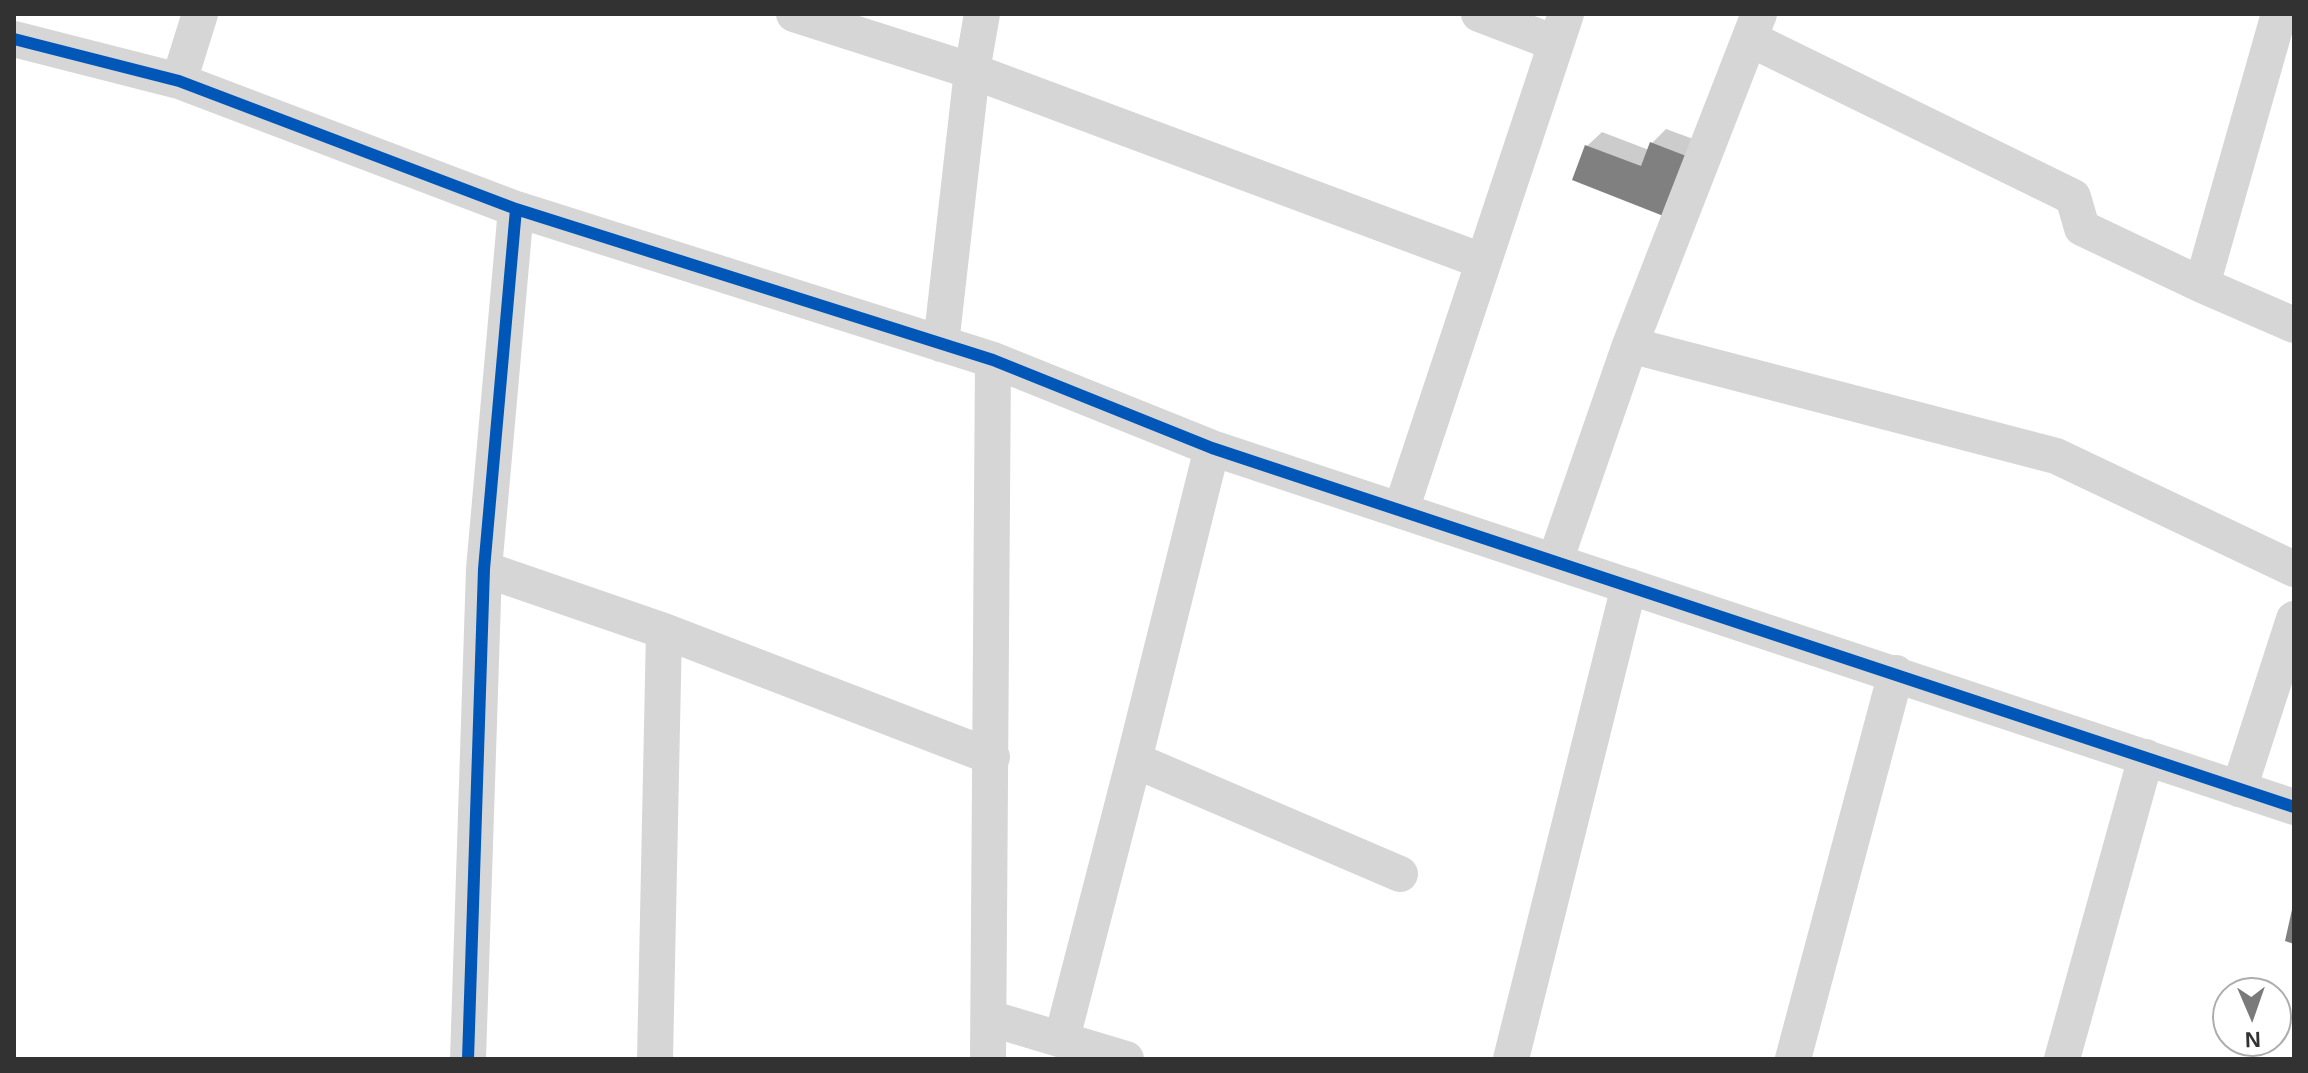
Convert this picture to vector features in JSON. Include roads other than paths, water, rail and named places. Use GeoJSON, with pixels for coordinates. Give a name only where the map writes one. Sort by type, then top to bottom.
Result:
{"type":"FeatureCollection","features":[{"type":"Feature","properties":{"kind":"street"},"geometry":{"type":"LineString","coordinates":[[179,81],[200,14]]}},
{"type":"Feature","properties":{"kind":"street"},"geometry":{"type":"LineString","coordinates":[[794,14],[972,71],[1482,261]]}},
{"type":"Feature","properties":{"kind":"street"},"geometry":{"type":"LineString","coordinates":[[941,344],[972,71],[982,14]]}},
{"type":"Feature","properties":{"kind":"street"},"geometry":{"type":"LineString","coordinates":[[1401,510],[1560,28],[1479,14]]}},
{"type":"Feature","properties":{"kind":"street"},"geometry":{"type":"LineString","coordinates":[[2202,285],[2279,14]]}},
{"type":"Feature","properties":{"kind":"street"},"geometry":{"type":"LineString","coordinates":[[1555,561],[1630,345],[1754,26],[2073,197],[2082,228],[2294,325]]}},
{"type":"Feature","properties":{"kind":"street"},"geometry":{"type":"LineString","coordinates":[[14,39],[179,81],[516,209],[993,360],[1212,448],[2294,807]]}},
{"type":"Feature","properties":{"kind":"street"},"geometry":{"type":"LineString","coordinates":[[468,1059],[484,569],[516,209]]}},
{"type":"Feature","properties":{"kind":"street"},"geometry":{"type":"LineString","coordinates":[[1630,345],[2056,456],[2294,569]]}},
{"type":"Feature","properties":{"kind":"street"},"geometry":{"type":"LineString","coordinates":[[988,1059],[993,360]]}},
{"type":"Feature","properties":{"kind":"street"},"geometry":{"type":"LineString","coordinates":[[1062,1038],[1212,448]]}},
{"type":"Feature","properties":{"kind":"street"},"geometry":{"type":"LineString","coordinates":[[484,569],[664,631],[992,757]]}},
{"type":"Feature","properties":{"kind":"street"},"geometry":{"type":"LineString","coordinates":[[1511,1059],[1629,586]]}},
{"type":"Feature","properties":{"kind":"street"},"geometry":{"type":"LineString","coordinates":[[2239,789],[2294,619]]}},
{"type":"Feature","properties":{"kind":"street"},"geometry":{"type":"LineString","coordinates":[[655,1059],[664,631]]}},
{"type":"Feature","properties":{"kind":"street"},"geometry":{"type":"LineString","coordinates":[[1793,1059],[1896,673]]}},
{"type":"Feature","properties":{"kind":"street"},"geometry":{"type":"LineString","coordinates":[[2073,1056],[2146,757]]}},
{"type":"Feature","properties":{"kind":"street"},"geometry":{"type":"LineString","coordinates":[[1134,760],[1400,874]]}},
{"type":"Feature","properties":{"kind":"street"},"geometry":{"type":"LineString","coordinates":[[989,1018],[1126,1059]]}}]}
